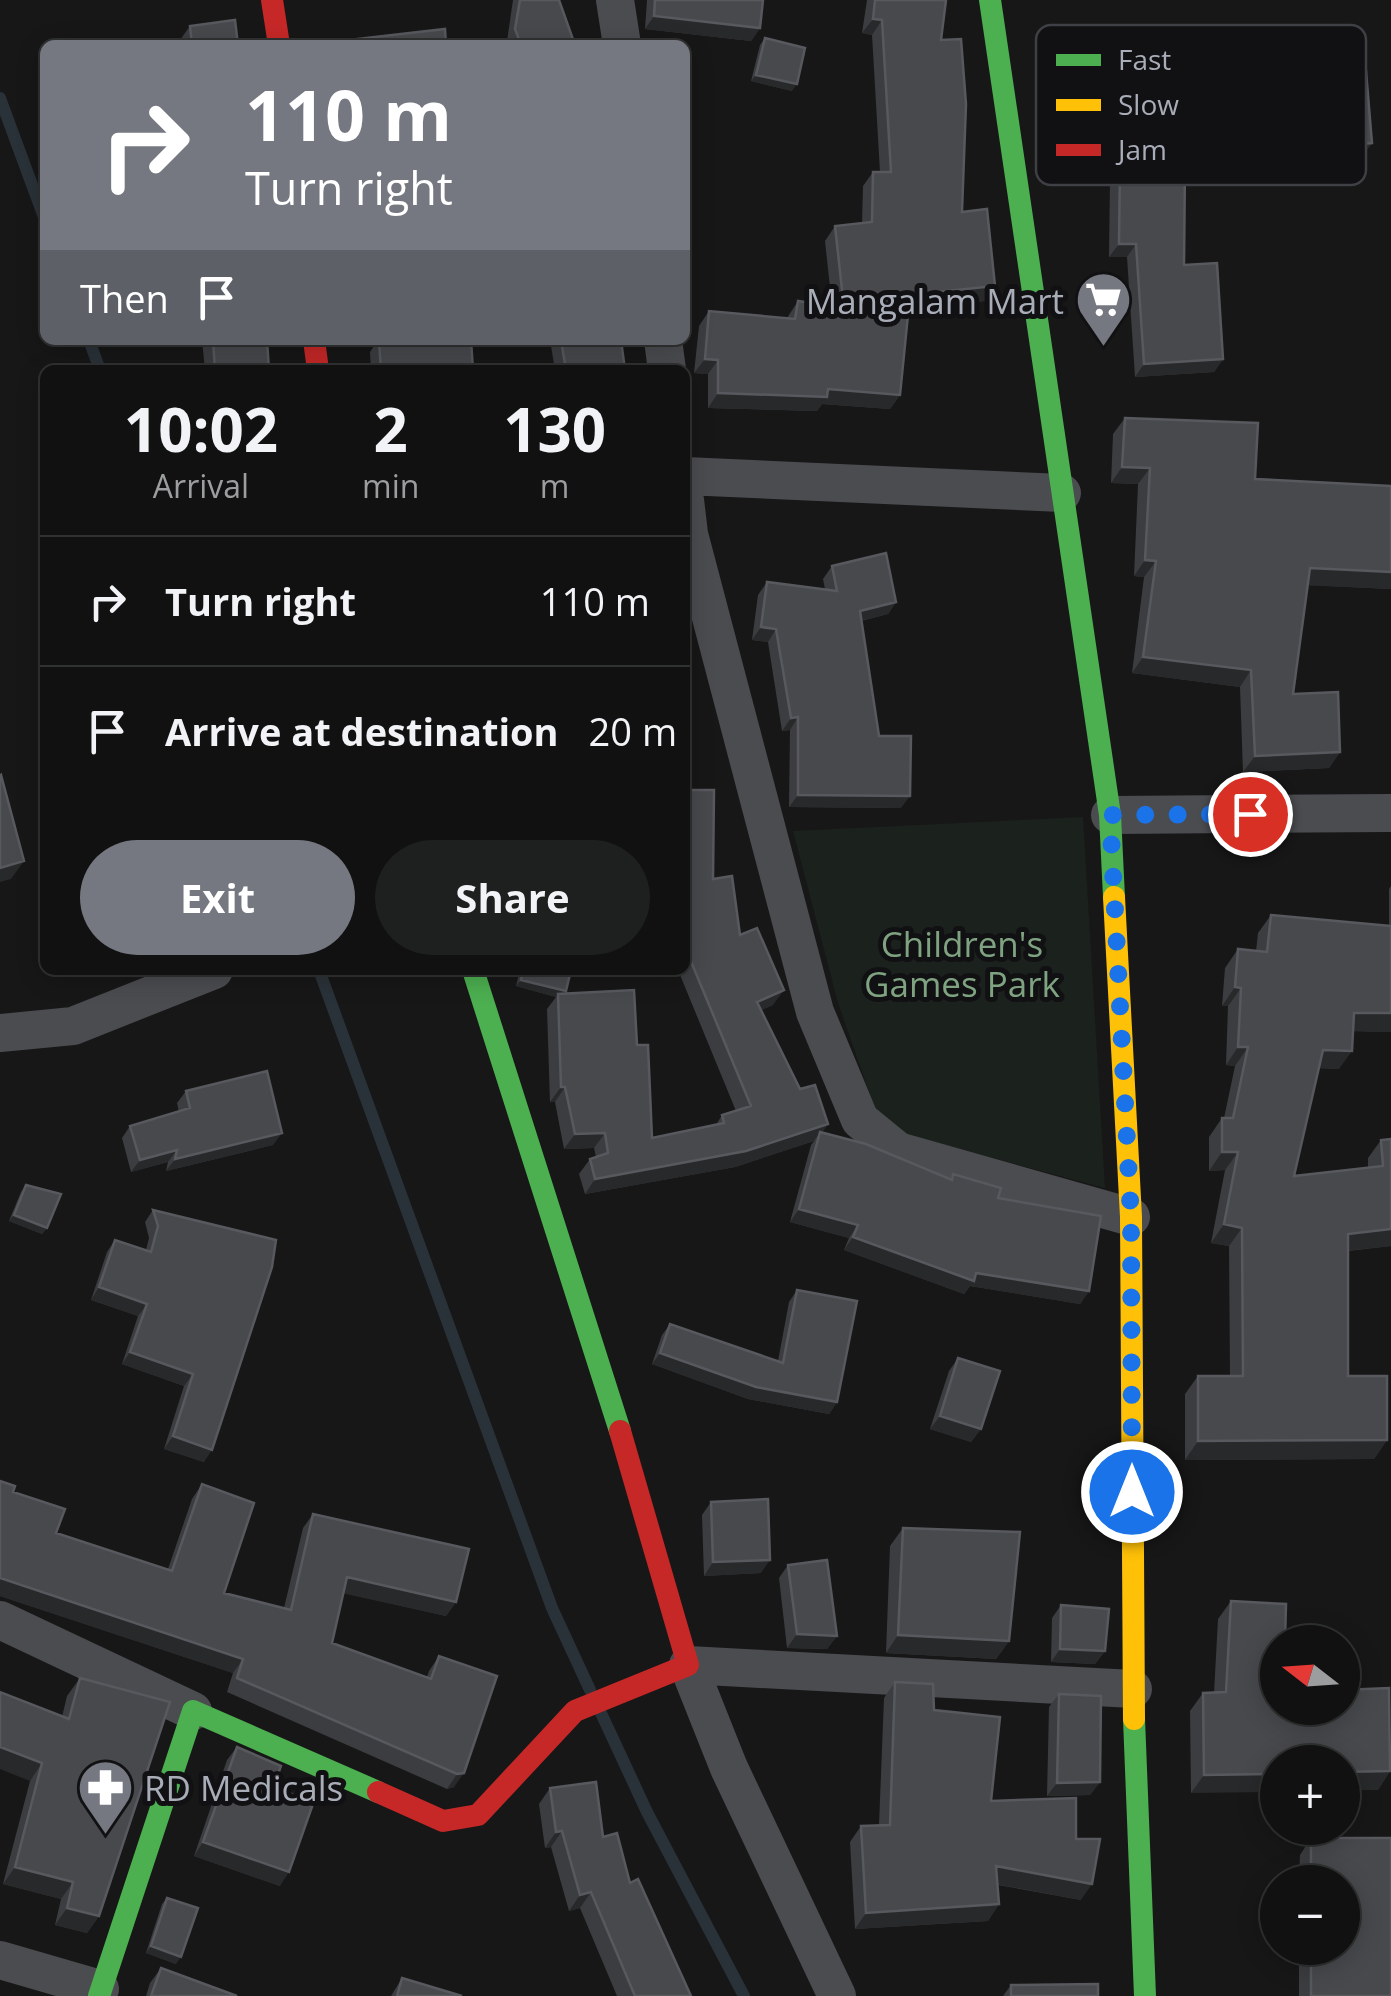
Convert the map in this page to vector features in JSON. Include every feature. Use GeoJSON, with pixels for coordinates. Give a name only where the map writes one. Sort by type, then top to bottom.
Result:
{"type":"FeatureCollection","features":[{"type":"Feature","properties":{"kind":"street"},"geometry":{"type":"LineString","coordinates":[[272,0],[278,40]]}},
{"type":"Feature","properties":{"kind":"street"},"geometry":{"type":"LineString","coordinates":[[616,0],[621,40]]}},
{"type":"Feature","properties":{"kind":"street"},"geometry":{"type":"LineString","coordinates":[[990,0],[1110,815],[1131,1217],[1134,1689],[1145,1996]]}},
{"type":"Feature","properties":{"kind":"street"},"geometry":{"type":"LineString","coordinates":[[690,476],[1062,493]]}},
{"type":"Feature","properties":{"kind":"street"},"geometry":{"type":"LineString","coordinates":[[690,538],[815,1012],[860,1120],[898,1152],[1131,1217]]}},
{"type":"Feature","properties":{"kind":"street"},"geometry":{"type":"LineString","coordinates":[[1110,815],[1391,813]]}},
{"type":"Feature","properties":{"kind":"street"},"geometry":{"type":"LineString","coordinates":[[0,1033],[73,1026],[201,975]]}},
{"type":"Feature","properties":{"kind":"street"},"geometry":{"type":"LineString","coordinates":[[475,975],[602,1371],[688,1665],[729,1768],[837,1996]]}},
{"type":"Feature","properties":{"kind":"street"},"geometry":{"type":"LineString","coordinates":[[0,1620],[193,1711],[443,1821],[478,1814],[574,1711],[613,1692],[688,1665],[1134,1689]]}},
{"type":"Feature","properties":{"kind":"street"},"geometry":{"type":"LineString","coordinates":[[0,1960],[99,1993],[193,1711]]}},
{"type":"Feature","properties":{"kind":"green space","name":"Children's Games Park"},"geometry":{"type":"Polygon","coordinates":[[[1083,817],[1105,1188],[906,1135],[875,1109],[838,1003],[793,831],[1083,817]]]}},
{"type":"Feature","properties":{"kind":"building"},"geometry":{"type":"Polygon","coordinates":[[[520,0],[559,0],[573,40],[519,40],[515,29],[520,0]]]}},
{"type":"Feature","properties":{"kind":"building"},"geometry":{"type":"Polygon","coordinates":[[[655,0],[763,0],[760,28],[654,16],[655,0]]]}},
{"type":"Feature","properties":{"kind":"building"},"geometry":{"type":"Polygon","coordinates":[[[875,0],[946,0],[941,40],[961,39],[966,104],[962,212],[987,209],[995,286],[910,295],[900,395],[828,389],[827,397],[718,393],[718,360],[705,359],[709,311],[795,319],[798,301],[844,308],[835,226],[872,222],[873,172],[891,172],[882,20],[873,19],[875,0]]]}},
{"type":"Feature","properties":{"kind":"building"},"geometry":{"type":"Polygon","coordinates":[[[235,20],[237,40],[191,40],[190,26],[235,20]]]}},
{"type":"Feature","properties":{"kind":"building"},"geometry":{"type":"Polygon","coordinates":[[[445,29],[446,40],[348,40],[445,29]]]}},
{"type":"Feature","properties":{"kind":"building"},"geometry":{"type":"Polygon","coordinates":[[[765,38],[805,48],[797,84],[756,75],[765,38]]]}},
{"type":"Feature","properties":{"kind":"building"},"geometry":{"type":"Polygon","coordinates":[[[1366,71],[1372,143],[1366,143],[1366,71]]]}},
{"type":"Feature","properties":{"kind":"building"},"geometry":{"type":"Polygon","coordinates":[[[1120,185],[1185,185],[1184,265],[1217,263],[1223,359],[1144,364],[1136,244],[1119,244],[1120,185]]]}},
{"type":"Feature","properties":{"kind":"building"},"geometry":{"type":"Polygon","coordinates":[[[213,345],[267,345],[269,365],[215,365],[213,345]]]}},
{"type":"Feature","properties":{"kind":"building"},"geometry":{"type":"Polygon","coordinates":[[[379,345],[471,345],[473,365],[381,365],[379,345]]]}},
{"type":"Feature","properties":{"kind":"building"},"geometry":{"type":"Polygon","coordinates":[[[562,345],[622,345],[624,365],[565,365],[562,345]]]}},
{"type":"Feature","properties":{"kind":"building"},"geometry":{"type":"Polygon","coordinates":[[[1125,418],[1258,423],[1255,479],[1391,486],[1391,572],[1310,568],[1293,694],[1338,692],[1340,752],[1255,756],[1251,670],[1143,657],[1156,561],[1145,560],[1150,468],[1122,467],[1125,418]]]}},
{"type":"Feature","properties":{"kind":"building"},"geometry":{"type":"Polygon","coordinates":[[[886,553],[896,602],[860,611],[879,736],[911,736],[910,796],[798,795],[798,717],[791,718],[776,629],[761,627],[767,582],[837,591],[832,566],[886,553]]]}},
{"type":"Feature","properties":{"kind":"building"},"geometry":{"type":"Polygon","coordinates":[[[0,776],[24,861],[0,868],[0,776]]]}},
{"type":"Feature","properties":{"kind":"building"},"geometry":{"type":"Polygon","coordinates":[[[690,790],[714,790],[713,879],[732,876],[740,935],[757,928],[784,990],[757,1002],[800,1089],[815,1085],[828,1124],[746,1151],[595,1179],[590,1159],[608,1153],[605,1133],[575,1134],[565,1087],[561,1087],[558,994],[634,990],[637,1045],[648,1045],[652,1138],[724,1123],[722,1115],[751,1106],[690,959],[690,790]]]}},
{"type":"Feature","properties":{"kind":"building"},"geometry":{"type":"Polygon","coordinates":[[[1271,915],[1391,926],[1391,1013],[1354,1013],[1352,1051],[1323,1050],[1294,1176],[1383,1166],[1381,1140],[1391,1139],[1391,1229],[1348,1234],[1348,1376],[1387,1376],[1387,1440],[1198,1441],[1198,1376],[1243,1376],[1242,1228],[1224,1224],[1238,1152],[1222,1152],[1222,1118],[1233,1118],[1248,1047],[1238,1047],[1238,949],[1267,952],[1271,915]]]}},
{"type":"Feature","properties":{"kind":"building"},"geometry":{"type":"Polygon","coordinates":[[[522,975],[570,975],[566,991],[521,980],[522,975]]]}},
{"type":"Feature","properties":{"kind":"building"},"geometry":{"type":"Polygon","coordinates":[[[267,1071],[282,1133],[175,1159],[177,1150],[140,1160],[130,1126],[190,1108],[186,1091],[267,1071]]]}},
{"type":"Feature","properties":{"kind":"building"},"geometry":{"type":"Polygon","coordinates":[[[820,1132],[866,1144],[952,1180],[953,1174],[1001,1188],[998,1198],[1101,1216],[1089,1291],[976,1273],[974,1281],[853,1237],[858,1225],[799,1209],[820,1132]]]}},
{"type":"Feature","properties":{"kind":"building"},"geometry":{"type":"Polygon","coordinates":[[[26,1185],[61,1194],[47,1228],[14,1215],[26,1185]]]}},
{"type":"Feature","properties":{"kind":"building"},"geometry":{"type":"Polygon","coordinates":[[[153,1210],[276,1240],[272,1267],[212,1450],[173,1436],[193,1374],[130,1352],[147,1304],[99,1287],[115,1240],[151,1252],[158,1226],[153,1210]]]}},
{"type":"Feature","properties":{"kind":"building"},"geometry":{"type":"Polygon","coordinates":[[[797,1290],[857,1301],[837,1402],[756,1387],[660,1353],[670,1324],[783,1363],[797,1290]]]}},
{"type":"Feature","properties":{"kind":"building"},"geometry":{"type":"Polygon","coordinates":[[[958,1358],[1000,1371],[981,1429],[940,1416],[958,1358]]]}},
{"type":"Feature","properties":{"kind":"building"},"geometry":{"type":"Polygon","coordinates":[[[0,1481],[15,1486],[13,1492],[65,1509],[56,1533],[172,1571],[202,1484],[254,1503],[224,1593],[291,1610],[313,1514],[469,1549],[456,1602],[347,1577],[332,1643],[431,1679],[439,1656],[497,1676],[464,1773],[457,1774],[237,1678],[243,1659],[0,1578],[0,1481]]]}},
{"type":"Feature","properties":{"kind":"building"},"geometry":{"type":"Polygon","coordinates":[[[768,1499],[770,1560],[713,1562],[711,1502],[768,1499]]]}},
{"type":"Feature","properties":{"kind":"building"},"geometry":{"type":"Polygon","coordinates":[[[903,1528],[1020,1532],[1009,1641],[898,1635],[903,1528]]]}},
{"type":"Feature","properties":{"kind":"building"},"geometry":{"type":"Polygon","coordinates":[[[827,1560],[837,1636],[797,1634],[788,1565],[827,1560]]]}},
{"type":"Feature","properties":{"kind":"building"},"geometry":{"type":"Polygon","coordinates":[[[1231,1601],[1286,1604],[1285,1625],[1260,1625],[1260,1725],[1360,1725],[1360,1689],[1389,1688],[1390,1771],[1360,1772],[1360,1745],[1260,1745],[1260,1774],[1204,1775],[1203,1693],[1226,1692],[1231,1601]]]}},
{"type":"Feature","properties":{"kind":"building"},"geometry":{"type":"Polygon","coordinates":[[[1061,1605],[1109,1609],[1105,1651],[1060,1649],[1061,1605]]]}},
{"type":"Feature","properties":{"kind":"building"},"geometry":{"type":"Polygon","coordinates":[[[80,1678],[170,1702],[99,1916],[67,1908],[73,1882],[15,1867],[42,1763],[0,1747],[0,1692],[69,1719],[80,1678]]]}},
{"type":"Feature","properties":{"kind":"building"},"geometry":{"type":"Polygon","coordinates":[[[895,1682],[933,1684],[934,1710],[1000,1717],[991,1801],[1076,1798],[1076,1839],[1100,1839],[1092,1884],[996,1866],[999,1904],[866,1913],[861,1826],[890,1825],[895,1682]]]}},
{"type":"Feature","properties":{"kind":"building"},"geometry":{"type":"Polygon","coordinates":[[[1059,1694],[1101,1696],[1100,1782],[1057,1783],[1059,1694]]]}},
{"type":"Feature","properties":{"kind":"building"},"geometry":{"type":"Polygon","coordinates":[[[237,1747],[281,1766],[273,1788],[314,1801],[289,1872],[203,1842],[237,1747]]]}},
{"type":"Feature","properties":{"kind":"building"},"geometry":{"type":"Polygon","coordinates":[[[596,1782],[603,1837],[617,1833],[630,1883],[638,1879],[691,1996],[635,1996],[591,1892],[580,1895],[562,1831],[556,1832],[550,1788],[596,1782]]]}},
{"type":"Feature","properties":{"kind":"building"},"geometry":{"type":"Polygon","coordinates":[[[1360,1838],[1391,1838],[1391,1996],[1311,1996],[1311,1965],[1360,1965],[1360,1865],[1311,1865],[1311,1845],[1360,1845],[1360,1838]]]}},
{"type":"Feature","properties":{"kind":"building"},"geometry":{"type":"Polygon","coordinates":[[[167,1898],[198,1908],[181,1957],[151,1946],[167,1898]]]}},
{"type":"Feature","properties":{"kind":"building"},"geometry":{"type":"Polygon","coordinates":[[[161,1968],[237,1996],[151,1996],[161,1968]]]}},
{"type":"Feature","properties":{"kind":"building"},"geometry":{"type":"Polygon","coordinates":[[[402,1978],[462,1996],[397,1996],[402,1978]]]}},
{"type":"Feature","properties":{"kind":"building"},"geometry":{"type":"Polygon","coordinates":[[[1098,1984],[1098,1996],[1011,1996],[1011,1985],[1098,1984]]]}},
{"type":"Feature","properties":{"kind":"waterway"},"geometry":{"type":"LineString","coordinates":[[0,98],[40,206]]}},
{"type":"Feature","properties":{"kind":"waterway"},"geometry":{"type":"LineString","coordinates":[[91,345],[98,365]]}},
{"type":"Feature","properties":{"kind":"waterway"},"geometry":{"type":"LineString","coordinates":[[321,975],[552,1608],[590,1690]]}},
{"type":"Feature","properties":{"kind":"waterway"},"geometry":{"type":"LineString","coordinates":[[601,1713],[647,1812],[744,1996]]}},
{"type":"Feature","properties":{"kind":"traffic: fast"},"geometry":{"type":"LineString","coordinates":[[990,0],[1110,815],[1114,897]]}},
{"type":"Feature","properties":{"kind":"traffic: fast"},"geometry":{"type":"LineString","coordinates":[[475,975],[620,1431]]}},
{"type":"Feature","properties":{"kind":"traffic: fast"},"geometry":{"type":"LineString","coordinates":[[99,1996],[193,1711],[378,1792]]}},
{"type":"Feature","properties":{"kind":"traffic: fast"},"geometry":{"type":"LineString","coordinates":[[1134,1719],[1145,1996]]}},
{"type":"Feature","properties":{"kind":"traffic: slow"},"geometry":{"type":"LineString","coordinates":[[1114,897],[1131,1217],[1134,1719]]}},
{"type":"Feature","properties":{"kind":"traffic: jam"},"geometry":{"type":"LineString","coordinates":[[272,0],[278,40]]}},
{"type":"Feature","properties":{"kind":"traffic: jam"},"geometry":{"type":"LineString","coordinates":[[315,345],[317,365]]}},
{"type":"Feature","properties":{"kind":"traffic: jam"},"geometry":{"type":"LineString","coordinates":[[378,1792],[443,1821],[478,1815],[575,1711],[688,1665],[620,1431]]}},
{"type":"Feature","properties":{"kind":"place","name":"Mangalam Mart"},"geometry":{"type":"Point","coordinates":[1103,349]}},
{"type":"Feature","properties":{"kind":"place","name":"RD Medicals"},"geometry":{"type":"Point","coordinates":[105,1836]}},
{"type":"Feature","properties":{"kind":"route"},"geometry":{"type":"LineString","coordinates":[[1132,1492],[1131,1217],[1110,815],[1250,814]]}}]}
